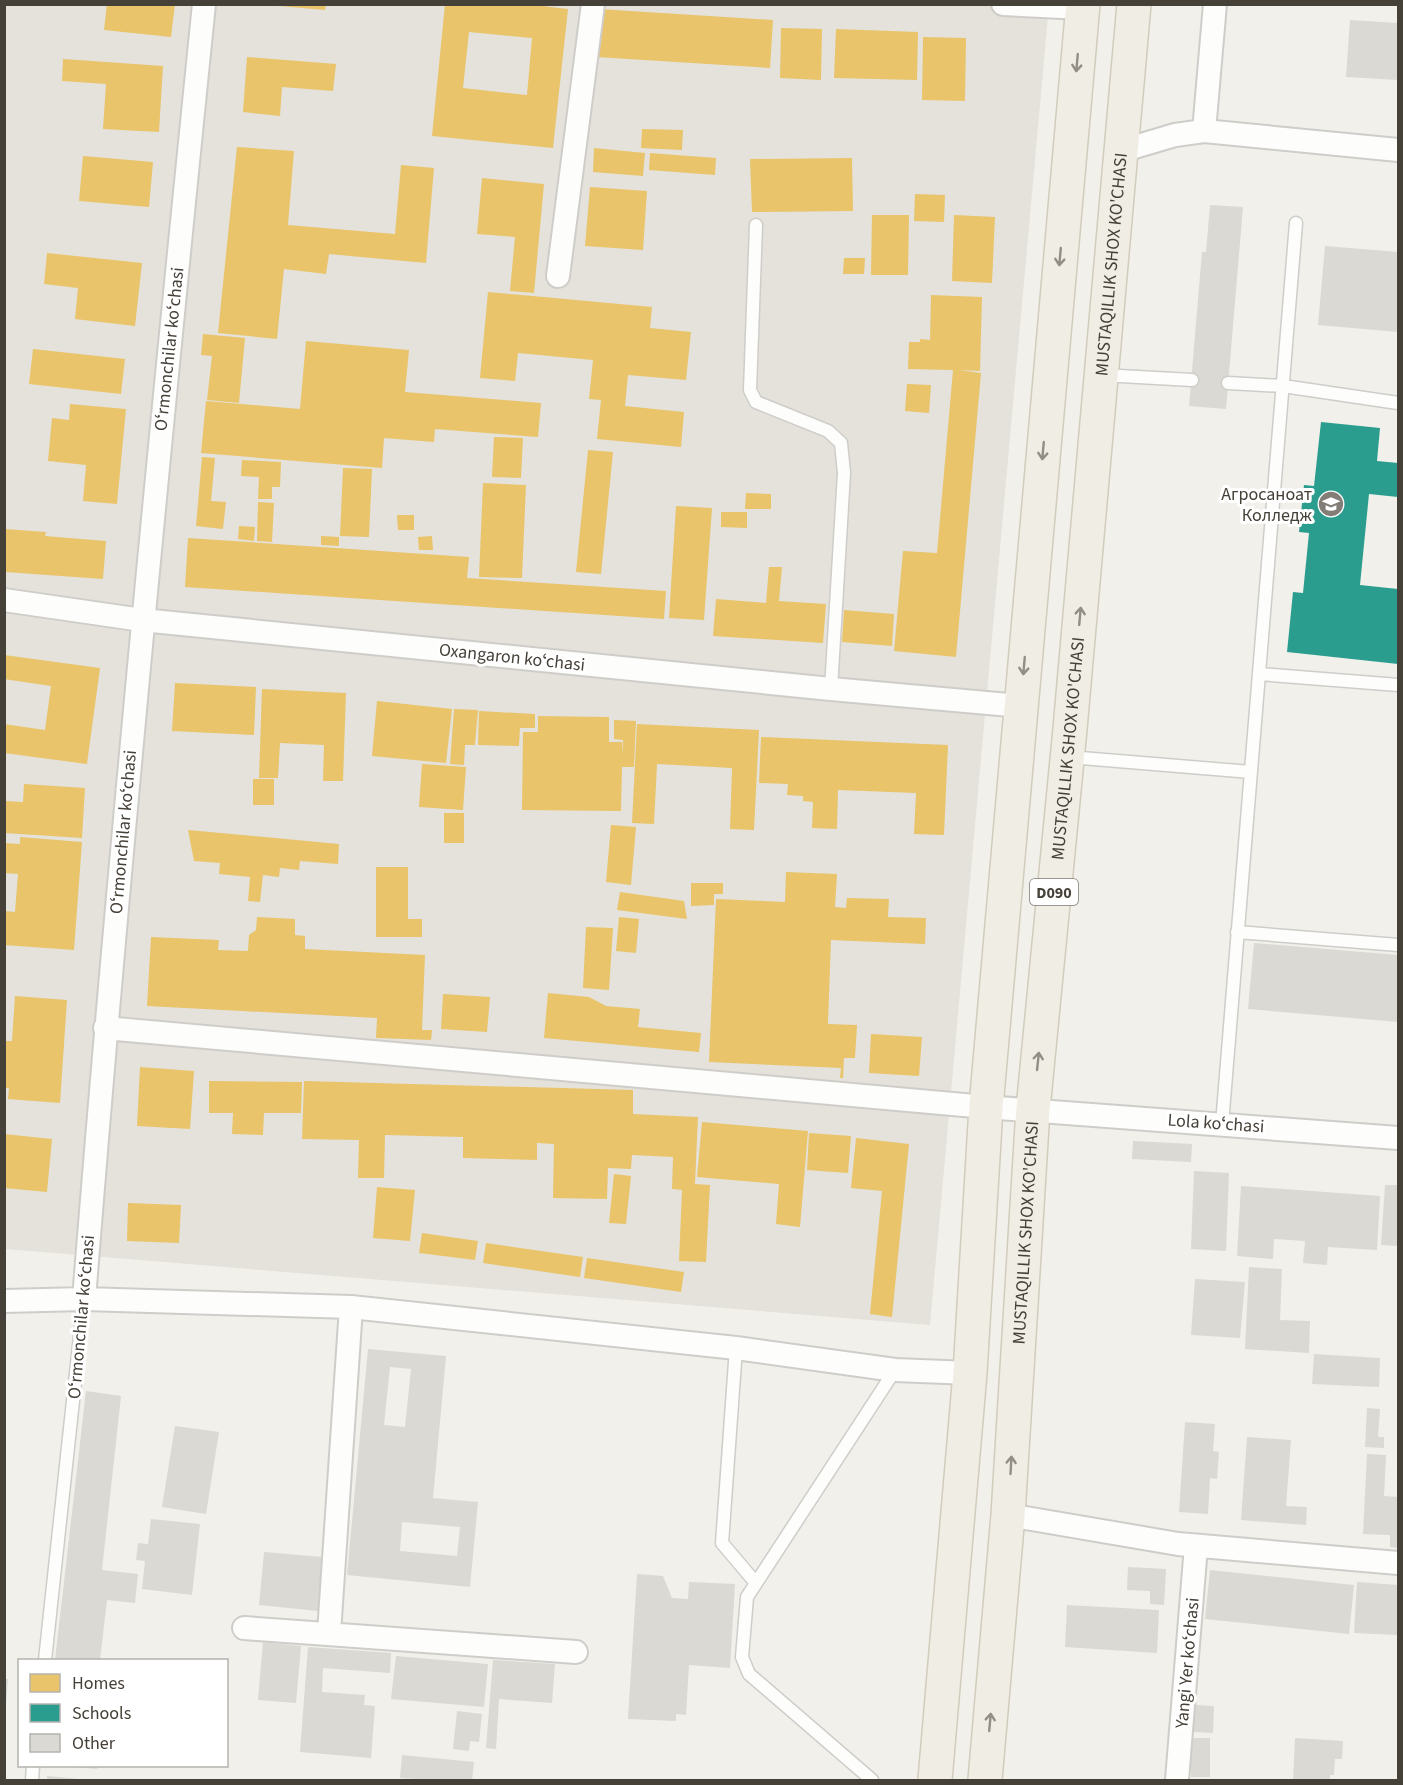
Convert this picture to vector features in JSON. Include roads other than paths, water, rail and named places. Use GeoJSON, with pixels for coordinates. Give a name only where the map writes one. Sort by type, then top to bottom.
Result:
{"type":"FeatureCollection","features":[{"type":"Feature","properties":{"kind":"main road","name":"MUSTAQILLIK SHOX KO'CHASI"},"geometry":{"type":"LineString","coordinates":[[985,1780],[1008,1515],[1033,1109],[1068,757],[1134,4]]}},
{"type":"Feature","properties":{"kind":"main road","name":"D090"},"geometry":{"type":"LineString","coordinates":[[935,1780],[970,1373],[986,1107],[1082,6]]}},
{"type":"Feature","properties":{"kind":"street","name":"Oʻrmonchilar koʻchasi"},"geometry":{"type":"LineString","coordinates":[[84,1299],[105,1028],[142,620],[204,4]]}},
{"type":"Feature","properties":{"kind":"street"},"geometry":{"type":"LineString","coordinates":[[558,276],[593,4]]}},
{"type":"Feature","properties":{"kind":"street"},"geometry":{"type":"LineString","coordinates":[[1003,4],[1082,6]]}},
{"type":"Feature","properties":{"kind":"street"},"geometry":{"type":"LineString","coordinates":[[1204,131],[1215,4]]}},
{"type":"Feature","properties":{"kind":"street"},"geometry":{"type":"LineString","coordinates":[[1121,151],[1175,135],[1204,131],[1398,150]]}},
{"type":"Feature","properties":{"kind":"street","name":"Oxangaron koʻchasi"},"geometry":{"type":"LineString","coordinates":[[4,600],[142,620],[1021,706]]}},
{"type":"Feature","properties":{"kind":"street","name":"Lola koʻchasi"},"geometry":{"type":"LineString","coordinates":[[105,1028],[986,1107],[1398,1138]]}},
{"type":"Feature","properties":{"kind":"street"},"geometry":{"type":"LineString","coordinates":[[4,1301],[84,1299],[351,1307],[736,1348],[895,1370],[970,1373]]}},
{"type":"Feature","properties":{"kind":"street"},"geometry":{"type":"LineString","coordinates":[[329,1633],[351,1307]]}},
{"type":"Feature","properties":{"kind":"street"},"geometry":{"type":"LineString","coordinates":[[1008,1515],[1196,1546],[1398,1563]]}},
{"type":"Feature","properties":{"kind":"street","name":"Yangi Yer koʻchasi"},"geometry":{"type":"LineString","coordinates":[[1177,1780],[1196,1546]]}},
{"type":"Feature","properties":{"kind":"street"},"geometry":{"type":"LineString","coordinates":[[244,1628],[576,1652]]}},
{"type":"Feature","properties":{"kind":"lane"},"geometry":{"type":"LineString","coordinates":[[1222,1124],[1296,223]]}},
{"type":"Feature","properties":{"kind":"lane"},"geometry":{"type":"LineString","coordinates":[[756,225],[750,390],[756,402],[828,431],[841,443],[844,472],[831,689]]}},
{"type":"Feature","properties":{"kind":"lane"},"geometry":{"type":"LineString","coordinates":[[1101,375],[1192,380]]}},
{"type":"Feature","properties":{"kind":"lane"},"geometry":{"type":"LineString","coordinates":[[1228,383],[1283,386],[1398,403]]}},
{"type":"Feature","properties":{"kind":"lane"},"geometry":{"type":"LineString","coordinates":[[1259,674],[1398,685]]}},
{"type":"Feature","properties":{"kind":"lane"},"geometry":{"type":"LineString","coordinates":[[1068,757],[1251,772]]}},
{"type":"Feature","properties":{"kind":"lane"},"geometry":{"type":"LineString","coordinates":[[1237,932],[1398,945]]}},
{"type":"Feature","properties":{"kind":"lane","name":"Oʻrmonchilar koʻchasi"},"geometry":{"type":"LineString","coordinates":[[45,1659],[84,1299]]}},
{"type":"Feature","properties":{"kind":"lane"},"geometry":{"type":"LineString","coordinates":[[736,1348],[722,1542],[755,1582]]}},
{"type":"Feature","properties":{"kind":"lane"},"geometry":{"type":"LineString","coordinates":[[872,1780],[749,1674],[742,1657],[747,1597],[895,1370]]}},
{"type":"Feature","properties":{"kind":"place","name":"Агросаноат Колледж"},"geometry":{"type":"Point","coordinates":[1331,504]}}]}
